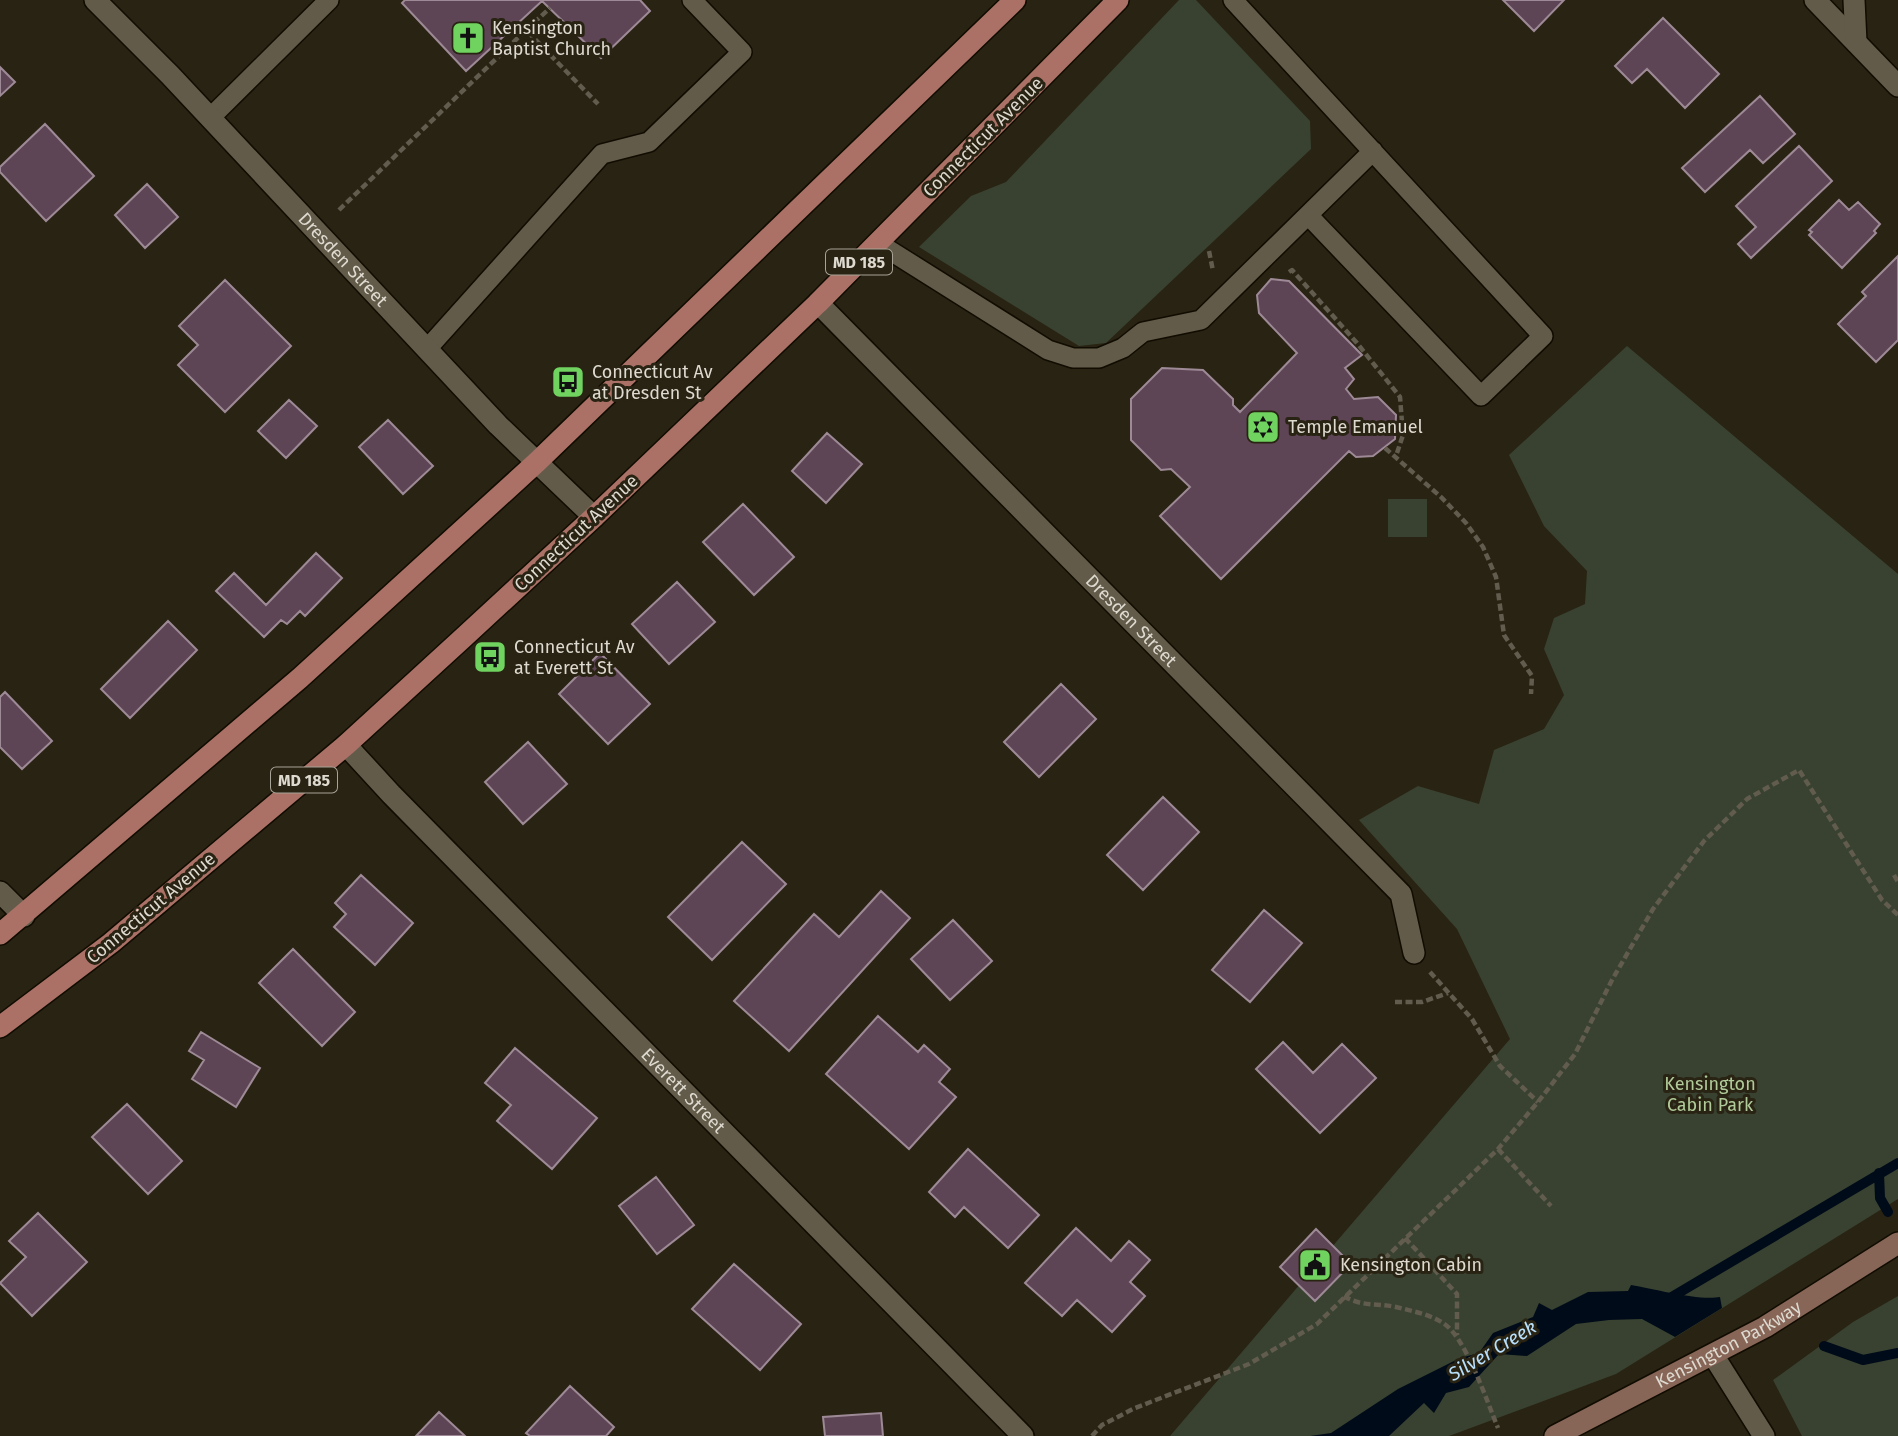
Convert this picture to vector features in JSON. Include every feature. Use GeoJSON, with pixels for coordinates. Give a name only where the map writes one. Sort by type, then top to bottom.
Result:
{"type":"FeatureCollection","features":[{"type":"Feature","properties":{"kind":"main road"},"geometry":{"type":"LineString","coordinates":[[0,934],[300,678],[537,461],[1015,0]]}},
{"type":"Feature","properties":{"kind":"main road","name":"Connecticut Avenue"},"geometry":{"type":"LineString","coordinates":[[0,1027],[111,943],[346,744],[594,517],[818,303],[1118,0]]}},
{"type":"Feature","properties":{"kind":"street","name":"Dresden Street"},"geometry":{"type":"LineString","coordinates":[[95,0],[210,118],[498,425],[594,517]]}},
{"type":"Feature","properties":{"kind":"street"},"geometry":{"type":"LineString","coordinates":[[1815,0],[1898,86]]}},
{"type":"Feature","properties":{"kind":"street"},"geometry":{"type":"LineString","coordinates":[[1854,0],[1856,42]]}},
{"type":"Feature","properties":{"kind":"street","name":"Dresden Street"},"geometry":{"type":"LineString","coordinates":[[818,303],[1401,894],[1414,953]]}},
{"type":"Feature","properties":{"kind":"street","name":"Everett Street"},"geometry":{"type":"LineString","coordinates":[[346,744],[400,804],[1023,1436]]}},
{"type":"Feature","properties":{"kind":"street"},"geometry":{"type":"LineString","coordinates":[[0,892],[24,916]]}},
{"type":"Feature","properties":{"kind":"street","name":"Kensington Parkway"},"geometry":{"type":"LineString","coordinates":[[1555,1436],[1765,1327],[1898,1243]]}},
{"type":"Feature","properties":{"kind":"street"},"geometry":{"type":"LineString","coordinates":[[1713,1355],[1764,1436]]}},
{"type":"Feature","properties":{"kind":"lane"},"geometry":{"type":"LineString","coordinates":[[210,118],[329,0]]}},
{"type":"Feature","properties":{"kind":"lane"},"geometry":{"type":"LineString","coordinates":[[427,349],[602,154],[649,142],[742,52],[692,0]]}},
{"type":"Feature","properties":{"kind":"lane"},"geometry":{"type":"LineString","coordinates":[[1233,0],[1543,336],[1480,396],[1308,215]]}},
{"type":"Feature","properties":{"kind":"lane"},"geometry":{"type":"LineString","coordinates":[[878,243],[1048,350],[1073,358],[1099,358],[1123,348],[1143,332],[1201,320],[1373,151]]}},
{"type":"Feature","properties":{"kind":"path"},"geometry":{"type":"LineString","coordinates":[[339,210],[550,8]]}},
{"type":"Feature","properties":{"kind":"path"},"geometry":{"type":"LineString","coordinates":[[526,30],[598,104]]}},
{"type":"Feature","properties":{"kind":"path"},"geometry":{"type":"LineString","coordinates":[[1209,251],[1214,275]]}},
{"type":"Feature","properties":{"kind":"path"},"geometry":{"type":"LineString","coordinates":[[1286,275],[1292,270],[1311,290],[1400,397],[1403,435],[1396,456]]}},
{"type":"Feature","properties":{"kind":"path"},"geometry":{"type":"LineString","coordinates":[[1385,448],[1441,497],[1466,523],[1483,547],[1496,577],[1504,635],[1532,676],[1531,694]]}},
{"type":"Feature","properties":{"kind":"path"},"geometry":{"type":"LineString","coordinates":[[1092,1436],[1102,1425],[1135,1408],[1249,1364],[1317,1324],[1498,1149],[1575,1054],[1612,980],[1653,909],[1704,841],[1747,799],[1799,770],[1882,900],[1898,915]]}},
{"type":"Feature","properties":{"kind":"path"},"geometry":{"type":"LineString","coordinates":[[1894,875],[1898,882]]}},
{"type":"Feature","properties":{"kind":"path"},"geometry":{"type":"LineString","coordinates":[[1414,953],[1472,1019],[1500,1066],[1538,1102]]}},
{"type":"Feature","properties":{"kind":"path"},"geometry":{"type":"LineString","coordinates":[[1395,1002],[1422,1002],[1448,993]]}},
{"type":"Feature","properties":{"kind":"path"},"geometry":{"type":"LineString","coordinates":[[1498,1149],[1551,1206]]}},
{"type":"Feature","properties":{"kind":"path"},"geometry":{"type":"LineString","coordinates":[[1405,1238],[1457,1294],[1457,1335]]}},
{"type":"Feature","properties":{"kind":"path"},"geometry":{"type":"LineString","coordinates":[[1344,1296],[1356,1303],[1421,1312],[1444,1324],[1457,1335],[1498,1428]]}},
{"type":"Feature","properties":{"kind":"green space"},"geometry":{"type":"Polygon","coordinates":[[[1179,0],[1196,0],[1310,121],[1311,149],[1106,343],[1079,346],[919,247],[971,196],[1006,182],[1179,0]]]}},
{"type":"Feature","properties":{"kind":"green space","name":"Kensington Cabin Park"},"geometry":{"type":"Polygon","coordinates":[[[1627,346],[1898,574],[1898,1199],[1616,1374],[1449,1436],[1170,1436],[1510,1039],[1457,929],[1359,820],[1418,786],[1479,804],[1494,750],[1544,729],[1564,695],[1544,649],[1554,618],[1585,604],[1587,571],[1544,526],[1509,455],[1627,346]]]}},
{"type":"Feature","properties":{"kind":"green space"},"geometry":{"type":"Polygon","coordinates":[[[1388,499],[1427,499],[1427,537],[1388,537],[1388,499]]]}},
{"type":"Feature","properties":{"kind":"green space"},"geometry":{"type":"Polygon","coordinates":[[[1898,1296],[1898,1436],[1802,1436],[1773,1380],[1853,1322],[1898,1296]]]}},
{"type":"Feature","properties":{"kind":"water"},"geometry":{"type":"Polygon","coordinates":[[[1631,1285],[1689,1296],[1720,1297],[1722,1308],[1675,1337],[1642,1319],[1576,1324],[1527,1356],[1499,1354],[1469,1387],[1446,1393],[1434,1413],[1424,1403],[1389,1436],[1310,1436],[1331,1433],[1398,1389],[1460,1358],[1479,1353],[1493,1333],[1533,1317],[1539,1303],[1552,1310],[1588,1292],[1628,1291],[1631,1285]]]}},
{"type":"Feature","properties":{"kind":"building","name":"Kensington Baptist Church"},"geometry":{"type":"Polygon","coordinates":[[[405,0],[640,0],[650,11],[601,58],[542,1],[466,71],[402,3],[405,0]]]}},
{"type":"Feature","properties":{"kind":"building"},"geometry":{"type":"Polygon","coordinates":[[[1503,0],[1564,0],[1534,31],[1503,0]]]}},
{"type":"Feature","properties":{"kind":"building"},"geometry":{"type":"Polygon","coordinates":[[[1663,18],[1719,74],[1685,108],[1647,69],[1632,83],[1615,66],[1663,18]]]}},
{"type":"Feature","properties":{"kind":"building"},"geometry":{"type":"Polygon","coordinates":[[[0,67],[15,82],[0,96],[0,67]]]}},
{"type":"Feature","properties":{"kind":"building"},"geometry":{"type":"Polygon","coordinates":[[[1760,96],[1795,134],[1763,163],[1750,150],[1705,192],[1682,168],[1760,96]]]}},
{"type":"Feature","properties":{"kind":"building"},"geometry":{"type":"Polygon","coordinates":[[[45,124],[94,176],[46,221],[0,172],[0,167],[45,124]]]}},
{"type":"Feature","properties":{"kind":"building"},"geometry":{"type":"Polygon","coordinates":[[[1799,146],[1832,181],[1751,258],[1738,244],[1756,227],[1736,206],[1799,146]]]}},
{"type":"Feature","properties":{"kind":"building"},"geometry":{"type":"Polygon","coordinates":[[[147,184],[178,217],[145,248],[115,215],[147,184]]]}},
{"type":"Feature","properties":{"kind":"building"},"geometry":{"type":"Polygon","coordinates":[[[1839,200],[1849,210],[1858,202],[1880,224],[1874,231],[1876,233],[1842,268],[1809,235],[1812,232],[1809,230],[1839,200]]]}},
{"type":"Feature","properties":{"kind":"building"},"geometry":{"type":"Polygon","coordinates":[[[1898,256],[1898,340],[1876,362],[1838,324],[1866,296],[1862,292],[1898,256]]]}},
{"type":"Feature","properties":{"kind":"building","name":"Temple Emanuel"},"geometry":{"type":"Polygon","coordinates":[[[1271,279],[1289,281],[1362,355],[1345,368],[1354,379],[1346,389],[1354,399],[1378,397],[1396,415],[1395,439],[1373,456],[1356,457],[1349,451],[1221,579],[1160,516],[1190,487],[1171,469],[1161,470],[1131,440],[1131,399],[1162,368],[1203,370],[1233,399],[1233,405],[1240,412],[1297,353],[1259,313],[1257,295],[1271,279]]]}},
{"type":"Feature","properties":{"kind":"building"},"geometry":{"type":"Polygon","coordinates":[[[225,280],[291,346],[225,412],[178,365],[198,345],[179,326],[225,280]]]}},
{"type":"Feature","properties":{"kind":"building"},"geometry":{"type":"Polygon","coordinates":[[[289,400],[317,426],[286,458],[258,431],[289,400]]]}},
{"type":"Feature","properties":{"kind":"building"},"geometry":{"type":"Polygon","coordinates":[[[388,420],[433,466],[403,494],[359,447],[388,420]]]}},
{"type":"Feature","properties":{"kind":"building"},"geometry":{"type":"Polygon","coordinates":[[[827,433],[862,464],[826,503],[792,471],[827,433]]]}},
{"type":"Feature","properties":{"kind":"building"},"geometry":{"type":"Polygon","coordinates":[[[743,504],[794,557],[754,595],[703,542],[743,504]]]}},
{"type":"Feature","properties":{"kind":"building"},"geometry":{"type":"Polygon","coordinates":[[[316,553],[342,578],[305,616],[300,611],[287,624],[281,620],[264,637],[216,591],[234,573],[266,605],[316,553]]]}},
{"type":"Feature","properties":{"kind":"building"},"geometry":{"type":"Polygon","coordinates":[[[677,582],[715,622],[669,664],[632,624],[677,582]]]}},
{"type":"Feature","properties":{"kind":"building"},"geometry":{"type":"Polygon","coordinates":[[[168,621],[197,650],[130,718],[101,689],[168,621]]]}},
{"type":"Feature","properties":{"kind":"building"},"geometry":{"type":"Polygon","coordinates":[[[600,653],[650,704],[608,744],[559,694],[600,653]]]}},
{"type":"Feature","properties":{"kind":"building"},"geometry":{"type":"Polygon","coordinates":[[[1061,684],[1096,719],[1039,777],[1004,742],[1061,684]]]}},
{"type":"Feature","properties":{"kind":"building"},"geometry":{"type":"Polygon","coordinates":[[[5,692],[52,741],[22,769],[0,747],[0,697],[5,692]]]}},
{"type":"Feature","properties":{"kind":"building"},"geometry":{"type":"Polygon","coordinates":[[[528,742],[567,784],[523,824],[485,782],[528,742]]]}},
{"type":"Feature","properties":{"kind":"building"},"geometry":{"type":"Polygon","coordinates":[[[1163,797],[1199,832],[1143,890],[1107,855],[1163,797]]]}},
{"type":"Feature","properties":{"kind":"building"},"geometry":{"type":"Polygon","coordinates":[[[742,842],[786,884],[712,960],[668,917],[742,842]]]}},
{"type":"Feature","properties":{"kind":"building"},"geometry":{"type":"Polygon","coordinates":[[[361,875],[413,923],[375,965],[334,927],[346,914],[335,903],[361,875]]]}},
{"type":"Feature","properties":{"kind":"building"},"geometry":{"type":"Polygon","coordinates":[[[881,891],[910,918],[789,1051],[734,1001],[814,914],[839,937],[881,891]]]}},
{"type":"Feature","properties":{"kind":"building"},"geometry":{"type":"Polygon","coordinates":[[[1264,910],[1302,943],[1250,1002],[1212,970],[1264,910]]]}},
{"type":"Feature","properties":{"kind":"building"},"geometry":{"type":"Polygon","coordinates":[[[953,920],[992,961],[950,1000],[911,959],[953,920]]]}},
{"type":"Feature","properties":{"kind":"building"},"geometry":{"type":"Polygon","coordinates":[[[293,949],[355,1012],[322,1046],[259,983],[293,949]]]}},
{"type":"Feature","properties":{"kind":"building"},"geometry":{"type":"Polygon","coordinates":[[[878,1016],[918,1052],[924,1045],[950,1069],[939,1082],[956,1097],[909,1149],[826,1074],[878,1016]]]}},
{"type":"Feature","properties":{"kind":"building"},"geometry":{"type":"Polygon","coordinates":[[[201,1032],[260,1068],[236,1107],[192,1079],[204,1060],[189,1051],[201,1032]]]}},
{"type":"Feature","properties":{"kind":"building"},"geometry":{"type":"Polygon","coordinates":[[[1283,1042],[1313,1073],[1342,1044],[1376,1078],[1320,1133],[1256,1069],[1283,1042]]]}},
{"type":"Feature","properties":{"kind":"building"},"geometry":{"type":"Polygon","coordinates":[[[515,1048],[597,1118],[552,1169],[497,1121],[511,1105],[485,1083],[515,1048]]]}},
{"type":"Feature","properties":{"kind":"building"},"geometry":{"type":"Polygon","coordinates":[[[127,1104],[182,1161],[148,1194],[92,1137],[127,1104]]]}},
{"type":"Feature","properties":{"kind":"building"},"geometry":{"type":"Polygon","coordinates":[[[968,1149],[1039,1215],[1008,1248],[964,1207],[955,1217],[929,1192],[968,1149]]]}},
{"type":"Feature","properties":{"kind":"building"},"geometry":{"type":"Polygon","coordinates":[[[656,1177],[694,1225],[657,1254],[619,1206],[656,1177]]]}},
{"type":"Feature","properties":{"kind":"building"},"geometry":{"type":"Polygon","coordinates":[[[38,1213],[87,1262],[32,1316],[0,1283],[26,1257],[9,1241],[38,1213]]]}},
{"type":"Feature","properties":{"kind":"building"},"geometry":{"type":"Polygon","coordinates":[[[1076,1228],[1111,1261],[1129,1241],[1150,1260],[1130,1282],[1145,1296],[1112,1332],[1077,1300],[1062,1316],[1025,1283],[1076,1228]]]}},
{"type":"Feature","properties":{"kind":"building","name":"Kensington Cabin"},"geometry":{"type":"Polygon","coordinates":[[[1316,1229],[1351,1264],[1315,1301],[1280,1267],[1316,1229]]]}},
{"type":"Feature","properties":{"kind":"building"},"geometry":{"type":"Polygon","coordinates":[[[734,1264],[801,1324],[760,1370],[692,1309],[734,1264]]]}},
{"type":"Feature","properties":{"kind":"building"},"geometry":{"type":"Polygon","coordinates":[[[570,1386],[614,1427],[606,1436],[530,1436],[526,1433],[570,1386]]]}},
{"type":"Feature","properties":{"kind":"building"},"geometry":{"type":"Polygon","coordinates":[[[439,1412],[465,1436],[416,1436],[439,1412]]]}},
{"type":"Feature","properties":{"kind":"building"},"geometry":{"type":"Polygon","coordinates":[[[881,1413],[883,1436],[825,1436],[823,1417],[881,1413]]]}},
{"type":"Feature","properties":{"kind":"waterway"},"geometry":{"type":"LineString","coordinates":[[1670,1298],[1898,1163]]}},
{"type":"Feature","properties":{"kind":"waterway"},"geometry":{"type":"LineString","coordinates":[[1879,1173],[1880,1198],[1888,1212]]}},
{"type":"Feature","properties":{"kind":"waterway","name":"Silver Creek"},"geometry":{"type":"LineString","coordinates":[[1824,1346],[1863,1360],[1898,1353]]}},
{"type":"Feature","properties":{"kind":"place","name":"Kensington Baptist Church"},"geometry":{"type":"Point","coordinates":[468,38]}},
{"type":"Feature","properties":{"kind":"place","name":"Connecticut Av at Dresden St"},"geometry":{"type":"Point","coordinates":[568,382]}},
{"type":"Feature","properties":{"kind":"place","name":"Temple Emanuel"},"geometry":{"type":"Point","coordinates":[1263,427]}},
{"type":"Feature","properties":{"kind":"place","name":"Connecticut Av at Everett St"},"geometry":{"type":"Point","coordinates":[490,657]}},
{"type":"Feature","properties":{"kind":"place","name":"Kensington Cabin"},"geometry":{"type":"Point","coordinates":[1315,1265]}}]}
